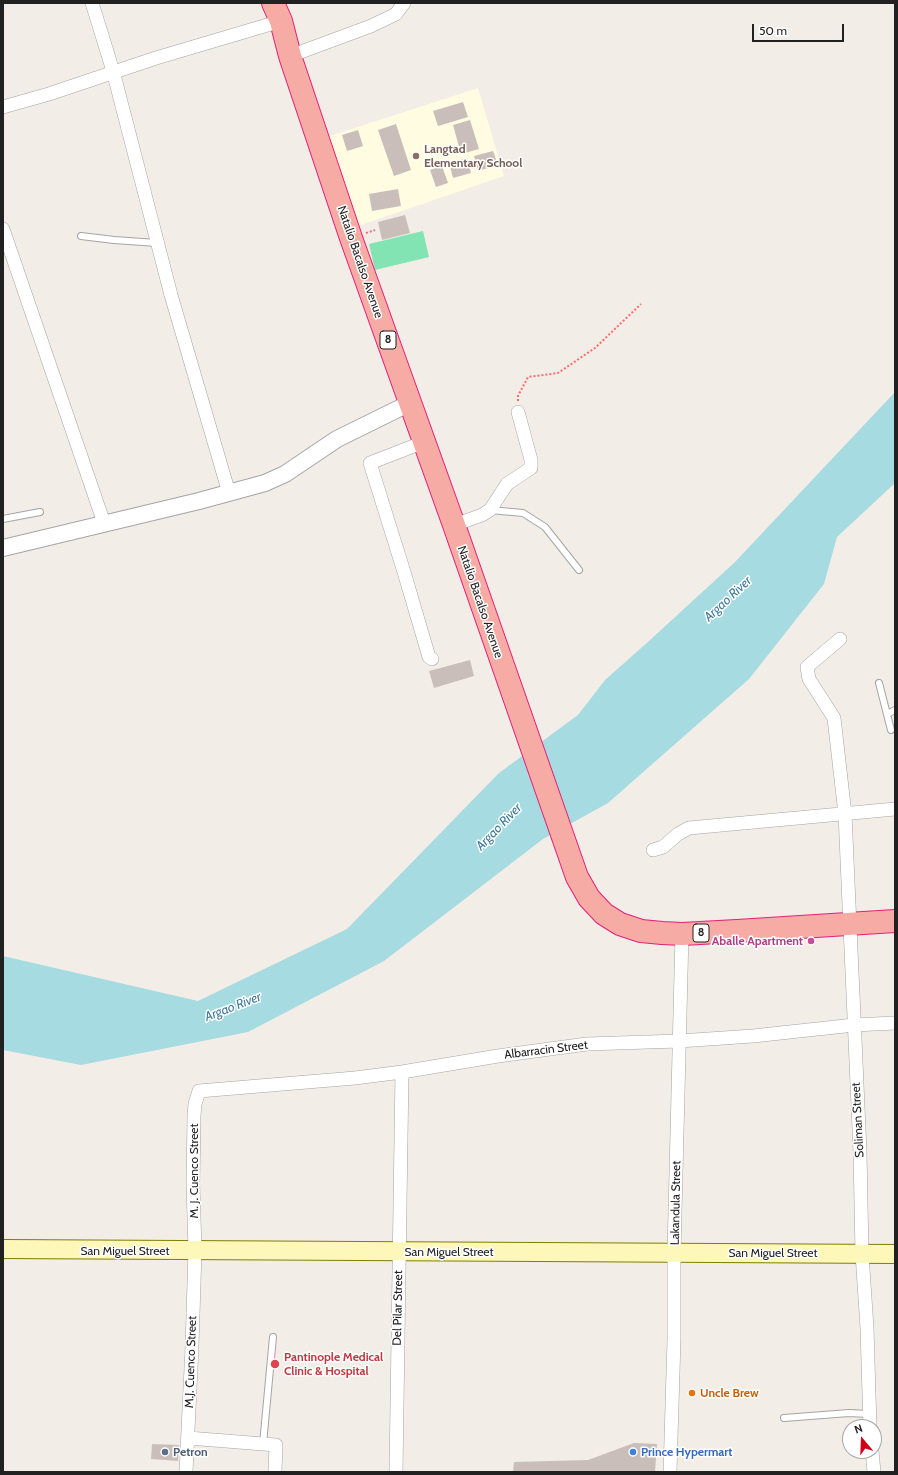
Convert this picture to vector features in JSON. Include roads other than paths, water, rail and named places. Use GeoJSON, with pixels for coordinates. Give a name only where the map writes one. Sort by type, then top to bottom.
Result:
{"type":"FeatureCollection","features":[{"type":"Feature","properties":{"kind":"highway","name":"Natalio Bacalso Avenue"},"geometry":{"type":"LineString","coordinates":[[277,12],[290,56],[351,238],[577,876],[589,898],[604,914],[620,924],[641,931],[682,934],[895,921]]}},
{"type":"Feature","properties":{"kind":"main road","name":"San Miguel Street"},"geometry":{"type":"LineString","coordinates":[[3,1250],[895,1254]]}},
{"type":"Feature","properties":{"kind":"street"},"geometry":{"type":"LineString","coordinates":[[92,3],[113,71],[173,302],[229,493]]}},
{"type":"Feature","properties":{"kind":"street"},"geometry":{"type":"LineString","coordinates":[[290,56],[371,26],[396,14],[404,3]]}},
{"type":"Feature","properties":{"kind":"street"},"geometry":{"type":"LineString","coordinates":[[3,107],[49,94],[277,12]]}},
{"type":"Feature","properties":{"kind":"street"},"geometry":{"type":"LineString","coordinates":[[3,229],[104,523]]}},
{"type":"Feature","properties":{"kind":"street"},"geometry":{"type":"LineString","coordinates":[[3,548],[229,493],[265,482],[285,474],[337,439],[410,403]]}},
{"type":"Feature","properties":{"kind":"street"},"geometry":{"type":"LineString","coordinates":[[454,526],[482,515],[490,510],[507,484],[531,468],[531,460],[518,412]]}},
{"type":"Feature","properties":{"kind":"street"},"geometry":{"type":"LineString","coordinates":[[424,442],[370,463],[429,657],[432,659]]}},
{"type":"Feature","properties":{"kind":"street","name":"Soliman Street"},"geometry":{"type":"LineString","coordinates":[[840,639],[807,667],[809,679],[834,718],[845,814],[860,1152],[862,1254],[867,1328],[869,1419]]}},
{"type":"Feature","properties":{"kind":"street"},"geometry":{"type":"LineString","coordinates":[[653,850],[663,847],[678,834],[689,828],[895,809]]}},
{"type":"Feature","properties":{"kind":"street","name":"Lakandula Street"},"geometry":{"type":"LineString","coordinates":[[670,1472],[682,934]]}},
{"type":"Feature","properties":{"kind":"street","name":"Albarracin Street"},"geometry":{"type":"LineString","coordinates":[[199,1091],[355,1078],[587,1044],[679,1041],[753,1036],[854,1025],[895,1023]]}},
{"type":"Feature","properties":{"kind":"street","name":"Del Pilar Street"},"geometry":{"type":"LineString","coordinates":[[396,1472],[398,1252],[402,1072]]}},
{"type":"Feature","properties":{"kind":"street","name":"M. J. Cuenco Street"},"geometry":{"type":"LineString","coordinates":[[195,1251],[194,1116],[195,1104],[199,1091]]}},
{"type":"Feature","properties":{"kind":"street","name":"M.J. Cuenco Street"},"geometry":{"type":"LineString","coordinates":[[186,1472],[195,1251]]}},
{"type":"Feature","properties":{"kind":"street"},"geometry":{"type":"LineString","coordinates":[[188,1438],[276,1445],[275,1472]]}},
{"type":"Feature","properties":{"kind":"street"},"geometry":{"type":"LineString","coordinates":[[873,1459],[874,1472]]}},
{"type":"Feature","properties":{"kind":"lane"},"geometry":{"type":"LineString","coordinates":[[81,236],[157,243]]}},
{"type":"Feature","properties":{"kind":"lane"},"geometry":{"type":"LineString","coordinates":[[490,510],[523,513],[545,527],[579,570]]}},
{"type":"Feature","properties":{"kind":"lane"},"geometry":{"type":"LineString","coordinates":[[3,519],[40,512]]}},
{"type":"Feature","properties":{"kind":"lane"},"geometry":{"type":"LineString","coordinates":[[879,683],[891,730]]}},
{"type":"Feature","properties":{"kind":"lane"},"geometry":{"type":"LineString","coordinates":[[887,714],[895,710]]}},
{"type":"Feature","properties":{"kind":"lane"},"geometry":{"type":"LineString","coordinates":[[263,1444],[273,1337]]}},
{"type":"Feature","properties":{"kind":"lane"},"geometry":{"type":"LineString","coordinates":[[784,1418],[849,1413],[869,1414]]}},
{"type":"Feature","properties":{"kind":"water","name":"Argao River"},"geometry":{"type":"Polygon","coordinates":[[[895,392],[895,483],[837,537],[824,584],[749,679],[608,803],[543,839],[384,961],[248,1032],[81,1065],[3,1050],[3,956],[198,1001],[347,929],[499,773],[578,715],[605,680],[735,562],[895,392]]]}},
{"type":"Feature","properties":{"kind":"place","name":"Langtad Elementary School"},"geometry":{"type":"Point","coordinates":[416,156]}},
{"type":"Feature","properties":{"kind":"place","name":"Aballe Apartment"},"geometry":{"type":"Point","coordinates":[811,941]}},
{"type":"Feature","properties":{"kind":"place","name":"Pantinople Medical Clinic & Hospital"},"geometry":{"type":"Point","coordinates":[275,1364]}},
{"type":"Feature","properties":{"kind":"place","name":"Uncle Brew"},"geometry":{"type":"Point","coordinates":[692,1393]}},
{"type":"Feature","properties":{"kind":"place","name":"Petron"},"geometry":{"type":"Point","coordinates":[165,1452]}},
{"type":"Feature","properties":{"kind":"place","name":"Prince Hypermart"},"geometry":{"type":"Point","coordinates":[633,1452]}}]}
